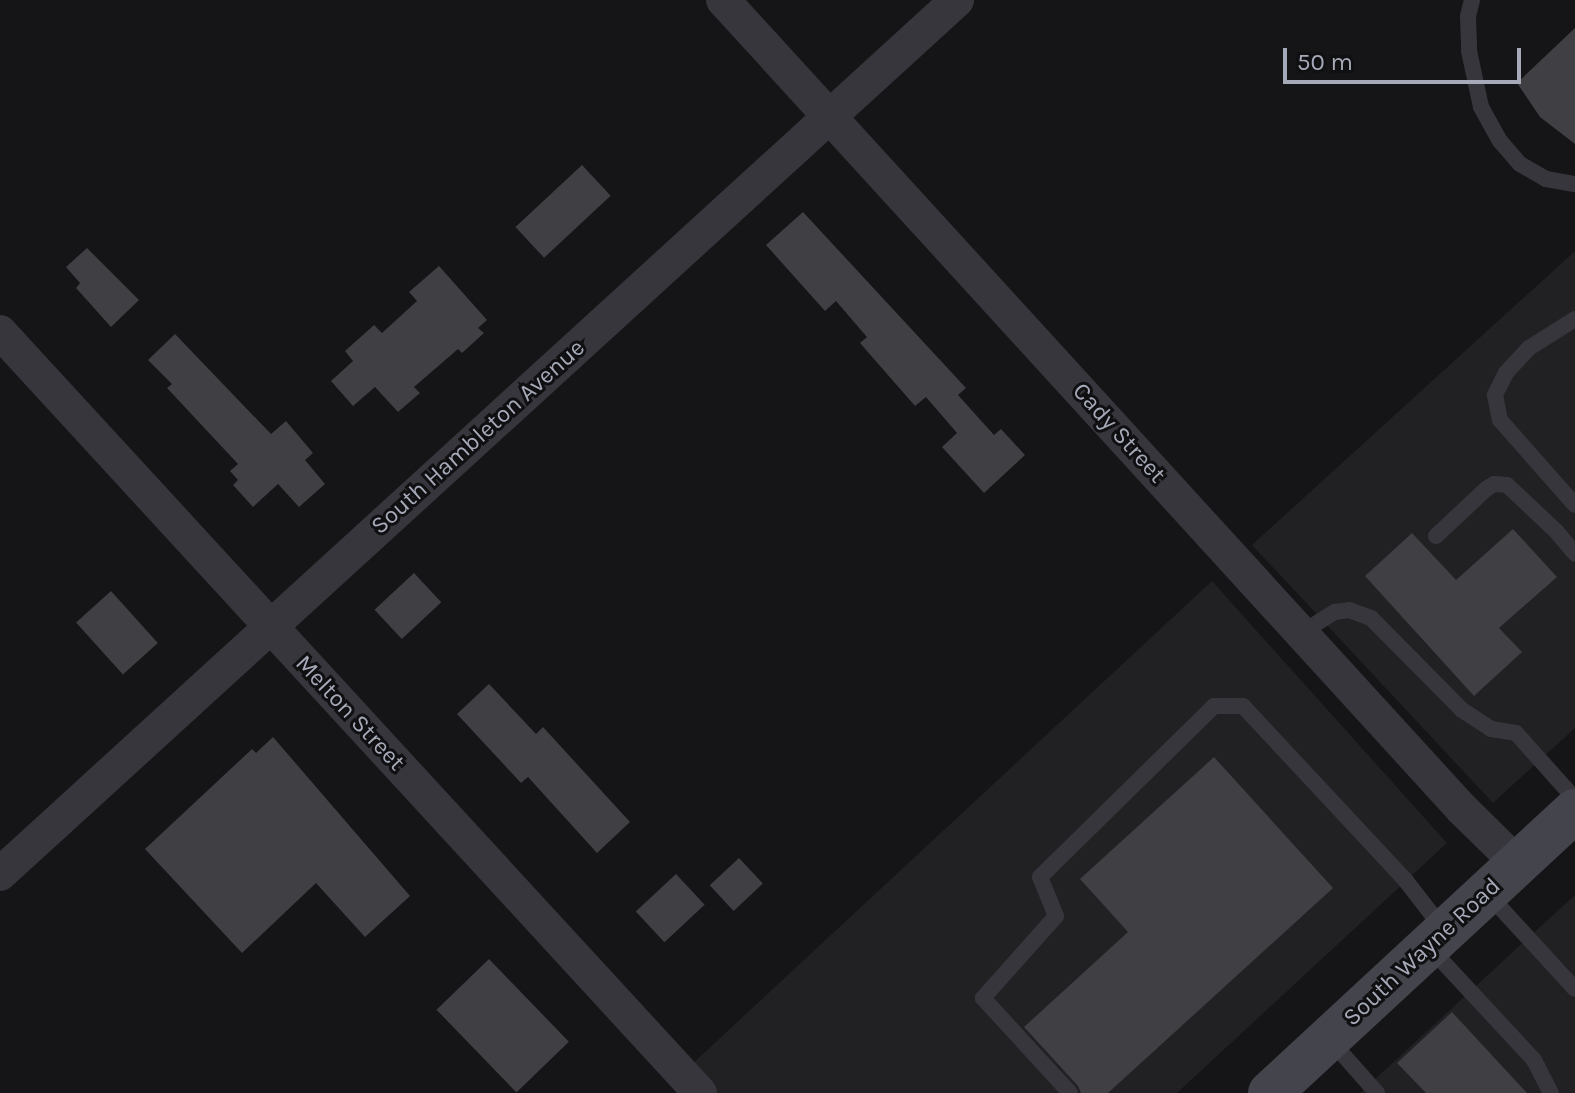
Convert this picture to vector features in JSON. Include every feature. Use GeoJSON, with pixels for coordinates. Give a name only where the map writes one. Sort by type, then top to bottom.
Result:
{"type":"FeatureCollection","features":[{"type":"Feature","properties":{"kind":"main road","name":"South Wayne Road"},"geometry":{"type":"LineString","coordinates":[[1270,1093],[1569,818]]}},
{"type":"Feature","properties":{"kind":"street","name":"Cady Street"},"geometry":{"type":"LineString","coordinates":[[723,0],[1301,633],[1502,878]]}},
{"type":"Feature","properties":{"kind":"street","name":"South Hambleton Avenue"},"geometry":{"type":"LineString","coordinates":[[0,874],[957,0]]}},
{"type":"Feature","properties":{"kind":"street","name":"Melton Street"},"geometry":{"type":"LineString","coordinates":[[0,332],[700,1093]]}},
{"type":"Feature","properties":{"kind":"lane"},"geometry":{"type":"LineString","coordinates":[[1472,0],[1468,16],[1469,51],[1481,107],[1500,141],[1520,164],[1546,179],[1575,184]]}},
{"type":"Feature","properties":{"kind":"lane"},"geometry":{"type":"LineString","coordinates":[[1575,319],[1529,348],[1506,373],[1495,395],[1500,420],[1575,505]]}},
{"type":"Feature","properties":{"kind":"lane"},"geometry":{"type":"LineString","coordinates":[[1436,536],[1486,489],[1494,484],[1507,485],[1556,531],[1575,554]]}},
{"type":"Feature","properties":{"kind":"lane"},"geometry":{"type":"LineString","coordinates":[[1301,633],[1335,612],[1349,610],[1371,618],[1462,710],[1491,729],[1516,733],[1569,818]]}},
{"type":"Feature","properties":{"kind":"lane"},"geometry":{"type":"LineString","coordinates":[[1070,1093],[983,998],[1056,916],[1040,877],[1214,706],[1243,706],[1406,881],[1437,939],[1534,1060],[1551,1093]]}},
{"type":"Feature","properties":{"kind":"lane"},"geometry":{"type":"LineString","coordinates":[[1502,878],[1575,989]]}},
{"type":"Feature","properties":{"kind":"lane"},"geometry":{"type":"LineString","coordinates":[[1329,1038],[1377,1093]]}},
{"type":"Feature","properties":{"kind":"shaded area"},"geometry":{"type":"Polygon","coordinates":[[[1575,251],[1575,728],[1493,803],[1252,545],[1575,251]]]}},
{"type":"Feature","properties":{"kind":"shaded area"},"geometry":{"type":"Polygon","coordinates":[[[1212,581],[1447,843],[1177,1093],[716,1093],[690,1066],[1212,581]]]}},
{"type":"Feature","properties":{"kind":"shaded area"},"geometry":{"type":"Polygon","coordinates":[[[1575,895],[1575,1093],[1360,1093],[1528,938],[1575,895]]]}},
{"type":"Feature","properties":{"kind":"building"},"geometry":{"type":"Polygon","coordinates":[[[1575,28],[1575,144],[1540,117],[1517,83],[1575,28]]]}},
{"type":"Feature","properties":{"kind":"building"},"geometry":{"type":"Polygon","coordinates":[[[582,165],[611,196],[544,258],[515,227],[582,165]]]}},
{"type":"Feature","properties":{"kind":"building"},"geometry":{"type":"Polygon","coordinates":[[[803,212],[966,388],[958,395],[994,435],[1001,429],[1025,455],[984,493],[942,447],[957,433],[926,397],[915,406],[860,343],[867,337],[836,301],[825,311],[766,245],[803,212]]]}},
{"type":"Feature","properties":{"kind":"building"},"geometry":{"type":"Polygon","coordinates":[[[87,248],[139,300],[111,327],[76,288],[80,283],[66,267],[87,248]]]}},
{"type":"Feature","properties":{"kind":"building"},"geometry":{"type":"Polygon","coordinates":[[[439,266],[487,320],[478,328],[484,333],[462,353],[458,349],[414,387],[420,393],[398,412],[375,387],[353,406],[331,381],[353,361],[345,351],[374,325],[382,333],[417,301],[409,292],[439,266]]]}},
{"type":"Feature","properties":{"kind":"building"},"geometry":{"type":"Polygon","coordinates":[[[175,334],[271,434],[286,421],[313,453],[305,460],[325,484],[299,507],[278,484],[253,507],[233,485],[238,480],[230,471],[238,464],[167,388],[172,384],[148,360],[175,334]]]}},
{"type":"Feature","properties":{"kind":"building"},"geometry":{"type":"Polygon","coordinates":[[[1513,529],[1557,577],[1499,628],[1522,652],[1474,696],[1365,576],[1412,533],[1456,580],[1513,529]]]}},
{"type":"Feature","properties":{"kind":"building"},"geometry":{"type":"Polygon","coordinates":[[[414,573],[441,602],[402,639],[375,610],[414,573]]]}},
{"type":"Feature","properties":{"kind":"building"},"geometry":{"type":"Polygon","coordinates":[[[111,591],[158,643],[123,674],[76,622],[111,591]]]}},
{"type":"Feature","properties":{"kind":"building"},"geometry":{"type":"Polygon","coordinates":[[[489,684],[536,734],[543,727],[630,822],[597,853],[528,777],[521,783],[457,714],[489,684]]]}},
{"type":"Feature","properties":{"kind":"building"},"geometry":{"type":"Polygon","coordinates":[[[273,737],[410,896],[365,937],[316,883],[242,953],[145,849],[252,749],[256,753],[273,737]]]}},
{"type":"Feature","properties":{"kind":"building"},"geometry":{"type":"Polygon","coordinates":[[[1214,757],[1333,888],[1108,1093],[1081,1093],[1024,1027],[1128,932],[1080,879],[1214,757]]]}},
{"type":"Feature","properties":{"kind":"building"},"geometry":{"type":"Polygon","coordinates":[[[739,858],[763,884],[734,911],[710,885],[739,858]]]}},
{"type":"Feature","properties":{"kind":"building"},"geometry":{"type":"Polygon","coordinates":[[[676,874],[705,905],[664,942],[636,912],[676,874]]]}},
{"type":"Feature","properties":{"kind":"building"},"geometry":{"type":"Polygon","coordinates":[[[489,959],[569,1042],[516,1092],[436,1010],[489,959]]]}},
{"type":"Feature","properties":{"kind":"building"},"geometry":{"type":"Polygon","coordinates":[[[1452,1012],[1527,1093],[1426,1093],[1397,1063],[1452,1012]]]}}]}
